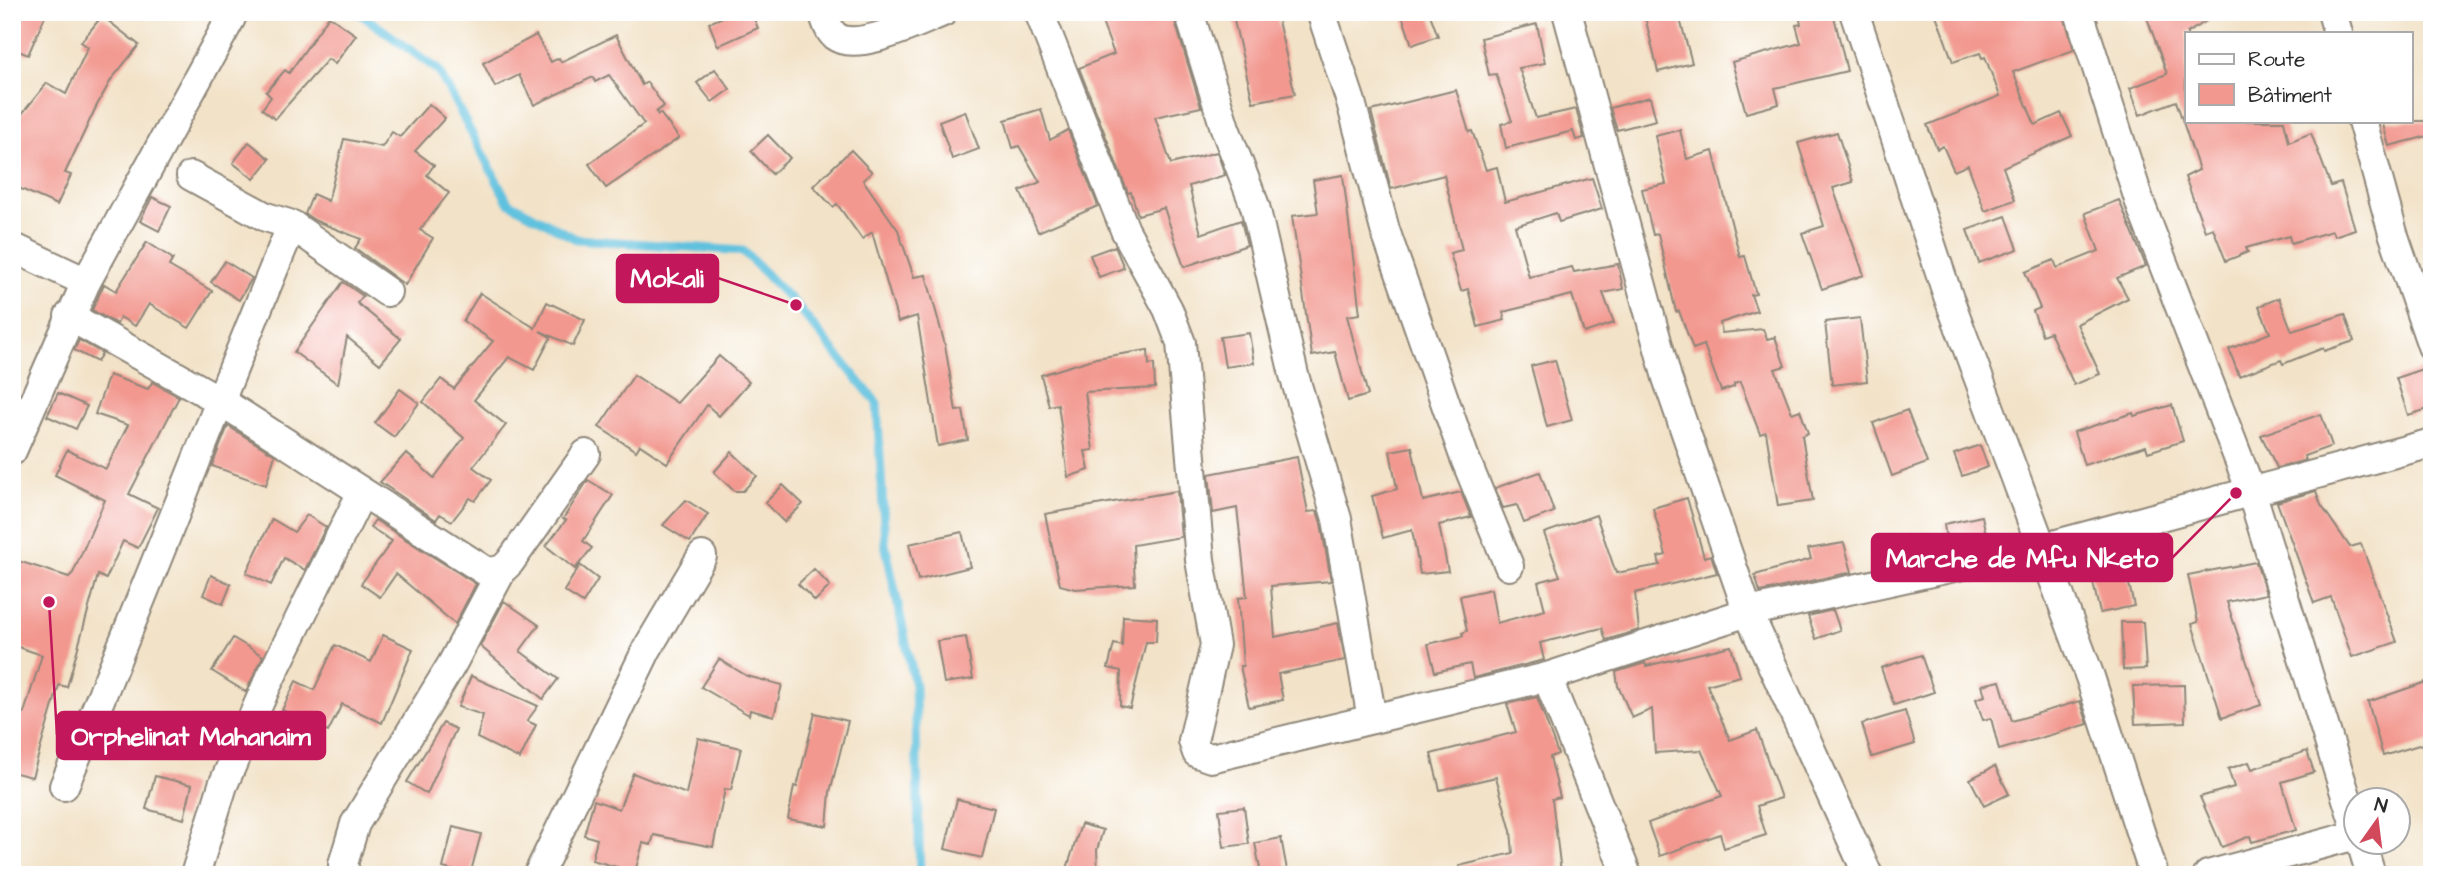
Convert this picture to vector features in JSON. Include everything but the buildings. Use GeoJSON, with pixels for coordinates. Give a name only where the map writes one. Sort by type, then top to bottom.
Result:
{"type":"FeatureCollection","features":[{"type":"Feature","properties":{"kind":"street"},"geometry":{"type":"LineString","coordinates":[[823,12],[830,31],[838,38],[850,42],[868,40],[943,12]]}},
{"type":"Feature","properties":{"kind":"street"},"geometry":{"type":"LineString","coordinates":[[1039,12],[1125,230],[1168,309],[1181,344],[1200,559],[1215,645],[1192,741],[1197,753],[1211,758],[1547,677],[1748,612],[2042,548],[2432,443]]}},
{"type":"Feature","properties":{"kind":"street"},"geometry":{"type":"LineString","coordinates":[[1189,12],[1225,128],[1255,206],[1294,375],[1337,519],[1372,719]]}},
{"type":"Feature","properties":{"kind":"street"},"geometry":{"type":"LineString","coordinates":[[1321,12],[1351,102],[1385,230],[1464,456],[1509,566]]}},
{"type":"Feature","properties":{"kind":"street"},"geometry":{"type":"LineString","coordinates":[[1567,12],[1667,378],[1748,612],[1868,875]]}},
{"type":"Feature","properties":{"kind":"street"},"geometry":{"type":"LineString","coordinates":[[1854,12],[1948,296],[2090,677],[2154,875]]}},
{"type":"Feature","properties":{"kind":"street"},"geometry":{"type":"LineString","coordinates":[[2079,12],[2141,206],[2251,491],[2344,786]]}},
{"type":"Feature","properties":{"kind":"street"},"geometry":{"type":"LineString","coordinates":[[2332,12],[2338,32]]}},
{"type":"Feature","properties":{"kind":"street"},"geometry":{"type":"LineString","coordinates":[[12,451],[86,282],[230,18]]}},
{"type":"Feature","properties":{"kind":"street"},"geometry":{"type":"LineString","coordinates":[[2362,122],[2393,233],[2432,346]]}},
{"type":"Feature","properties":{"kind":"street"},"geometry":{"type":"LineString","coordinates":[[191,176],[266,217],[292,225],[387,292]]}},
{"type":"Feature","properties":{"kind":"street"},"geometry":{"type":"LineString","coordinates":[[64,786],[133,625],[219,400],[292,225]]}},
{"type":"Feature","properties":{"kind":"street"},"geometry":{"type":"LineString","coordinates":[[12,247],[86,282]]}},
{"type":"Feature","properties":{"kind":"street"},"geometry":{"type":"LineString","coordinates":[[69,316],[219,400],[361,494],[487,572],[502,570]]}},
{"type":"Feature","properties":{"kind":"street"},"geometry":{"type":"LineString","coordinates":[[346,875],[343,864],[355,824],[452,664],[502,570],[586,454]]}},
{"type":"Feature","properties":{"kind":"street"},"geometry":{"type":"LineString","coordinates":[[195,875],[234,760],[266,687],[361,494]]}},
{"type":"Feature","properties":{"kind":"street"},"geometry":{"type":"LineString","coordinates":[[538,875],[647,649],[702,556]]}},
{"type":"Feature","properties":{"kind":"street"},"geometry":{"type":"LineString","coordinates":[[1547,677],[1628,875]]}},
{"type":"Feature","properties":{"kind":"street"},"geometry":{"type":"LineString","coordinates":[[2207,875],[2342,839]]}},
{"type":"Feature","properties":{"kind":"street"},"geometry":{"type":"LineString","coordinates":[[2365,856],[2371,875]]}},
{"type":"Feature","properties":{"kind":"waterway"},"geometry":{"type":"LineString","coordinates":[[358,12],[438,70],[508,202],[576,239],[743,251],[796,305],[877,403],[885,543],[915,686],[920,875]]}},
{"type":"Feature","properties":{"kind":"place","name":"Mokali"},"geometry":{"type":"Point","coordinates":[796,305]}},
{"type":"Feature","properties":{"kind":"place","name":"Marche de Mfu Nketo"},"geometry":{"type":"Point","coordinates":[2236,493]}},
{"type":"Feature","properties":{"kind":"place","name":"Orphelinat Mahanaim"},"geometry":{"type":"Point","coordinates":[49,602]}}]}
